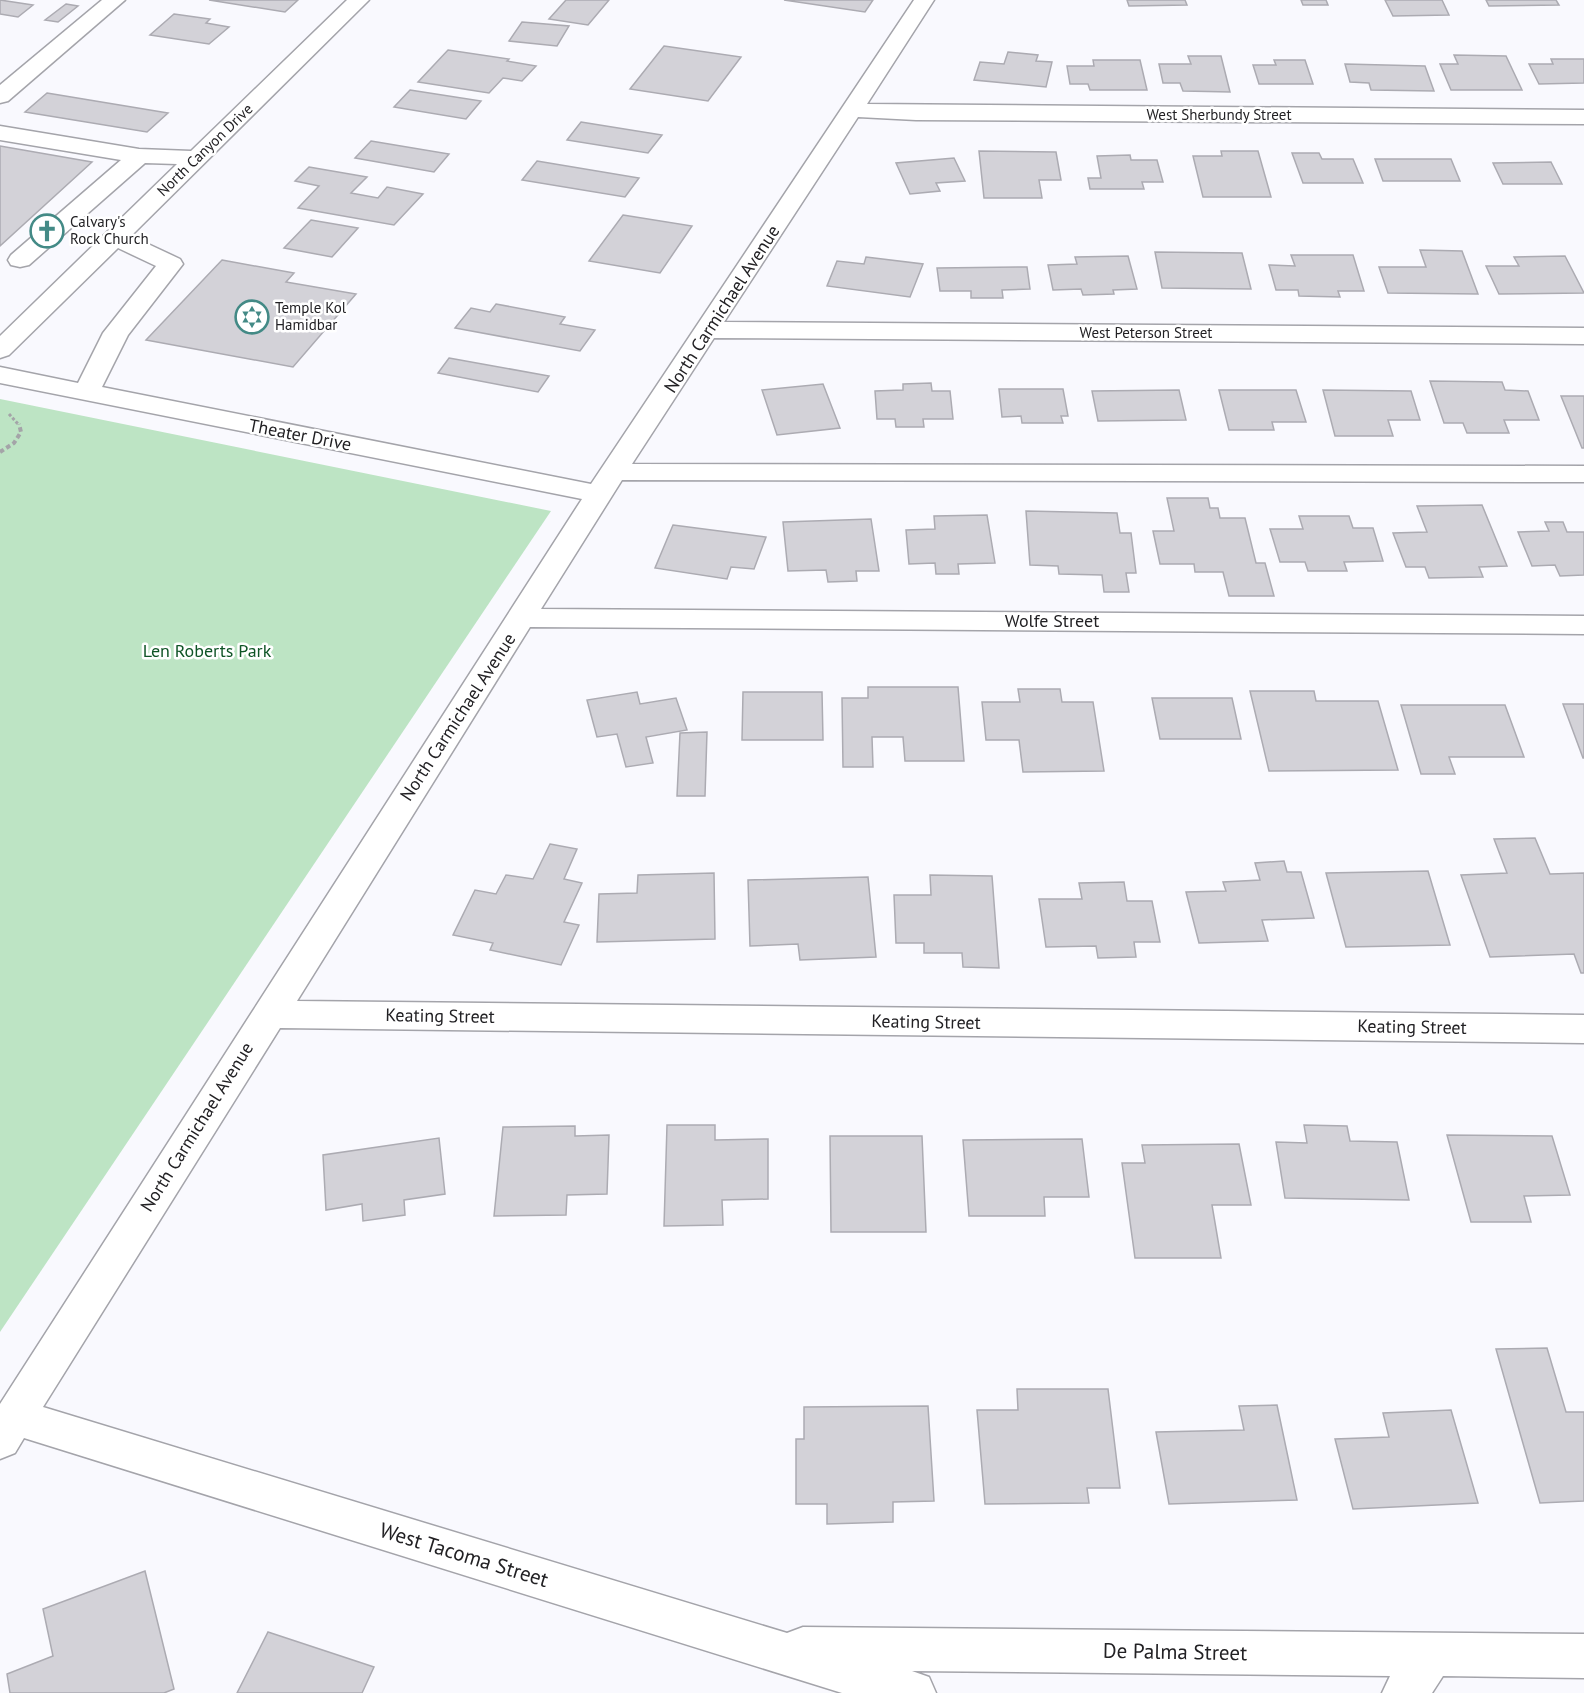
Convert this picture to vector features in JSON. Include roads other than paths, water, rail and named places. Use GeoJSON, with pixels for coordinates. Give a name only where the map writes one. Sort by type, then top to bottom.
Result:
{"type":"FeatureCollection","features":[{"type":"Feature","properties":{"kind":"street"},"geometry":{"type":"LineString","coordinates":[[0,96],[115,0]]}},
{"type":"Feature","properties":{"kind":"street","name":"North Canyon Drive"},"geometry":{"type":"LineString","coordinates":[[0,350],[49,267],[115,238],[359,0]]}},
{"type":"Feature","properties":{"kind":"street","name":"North Carmichael Avenue"},"geometry":{"type":"LineString","coordinates":[[8,1428],[606,483],[854,110],[924,0]]}},
{"type":"Feature","properties":{"kind":"street","name":"West Sherbundy Street"},"geometry":{"type":"LineString","coordinates":[[854,110],[916,113],[1584,117]]}},
{"type":"Feature","properties":{"kind":"street"},"geometry":{"type":"LineString","coordinates":[[0,133],[139,156],[197,158]]}},
{"type":"Feature","properties":{"kind":"street"},"geometry":{"type":"LineString","coordinates":[[49,267],[139,156]]}},
{"type":"Feature","properties":{"kind":"street"},"geometry":{"type":"LineString","coordinates":[[86,392],[116,333],[171,264],[115,238]]}},
{"type":"Feature","properties":{"kind":"street","name":"West Peterson Street"},"geometry":{"type":"LineString","coordinates":[[709,330],[1584,336]]}},
{"type":"Feature","properties":{"kind":"street","name":"Theater Drive"},"geometry":{"type":"LineString","coordinates":[[0,375],[606,483],[1584,474]]}},
{"type":"Feature","properties":{"kind":"street","name":"Wolfe Street"},"geometry":{"type":"LineString","coordinates":[[521,618],[1584,625]]}},
{"type":"Feature","properties":{"kind":"street","name":"Keating Street"},"geometry":{"type":"LineString","coordinates":[[268,1014],[1584,1029]]}},
{"type":"Feature","properties":{"kind":"street","name":"West Tacoma Street"},"geometry":{"type":"LineString","coordinates":[[8,1428],[766,1648],[913,1693]]}},
{"type":"Feature","properties":{"kind":"street","name":"De Palma Street"},"geometry":{"type":"LineString","coordinates":[[766,1648],[1584,1656]]}},
{"type":"Feature","properties":{"kind":"street"},"geometry":{"type":"LineString","coordinates":[[1405,1693],[1431,1654]]}},
{"type":"Feature","properties":{"kind":"place","name":"Calvary's Rock Church"},"geometry":{"type":"Point","coordinates":[47,231]}},
{"type":"Feature","properties":{"kind":"place","name":"Temple Kol Hamidbar"},"geometry":{"type":"Point","coordinates":[252,317]}},
{"type":"Feature","properties":{"kind":"park label","name":"Len Roberts Park"},"geometry":{"type":"Point","coordinates":[207,651]}}]}
